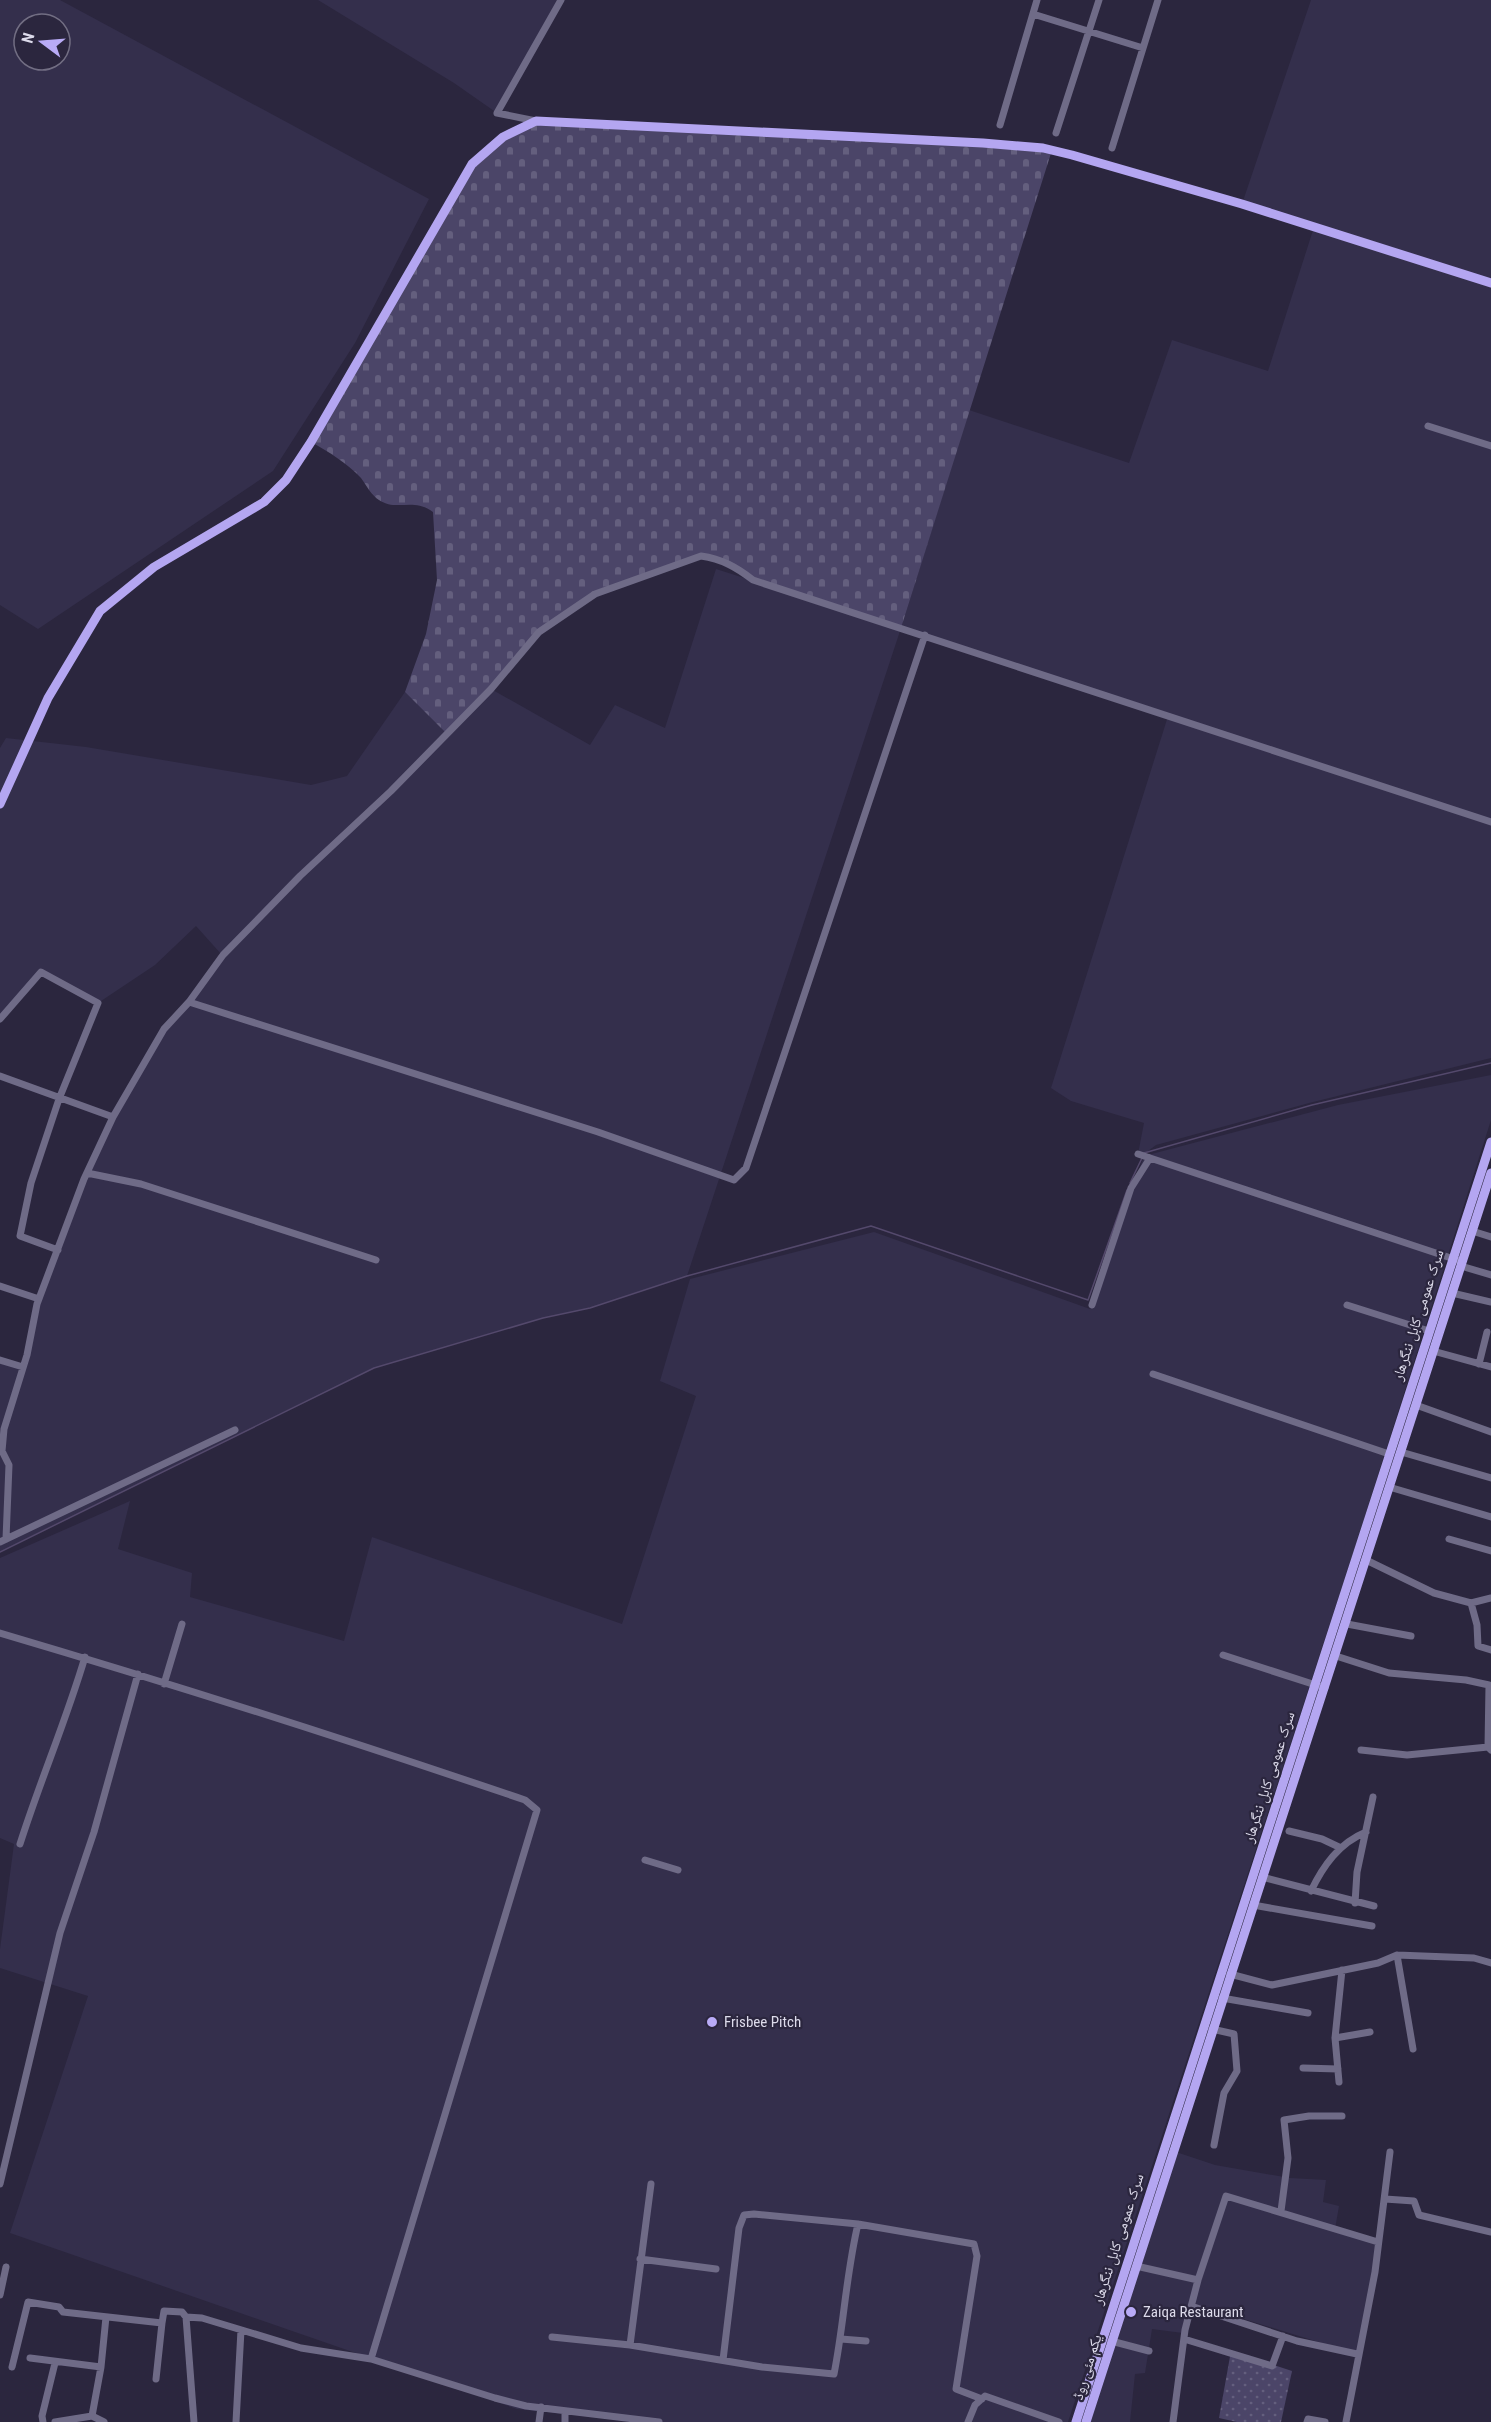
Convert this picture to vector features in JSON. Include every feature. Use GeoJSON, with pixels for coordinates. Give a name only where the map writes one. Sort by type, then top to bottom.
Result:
{"type":"FeatureCollection","features":[{"type":"Feature","properties":{"kind":"highway"},"geometry":{"type":"LineString","coordinates":[[0,804],[48,698],[100,610],[154,567],[264,502],[286,480],[311,442],[472,164],[503,137],[536,121],[983,143],[1043,148],[1242,204],[1491,283]]}},
{"type":"Feature","properties":{"kind":"highway","name":"سرک عمومی کابل ننگرهار"},"geometry":{"type":"LineString","coordinates":[[1173,2151],[1347,1624],[1452,1293],[1491,1142]]}},
{"type":"Feature","properties":{"kind":"highway","name":"سرک عمومی کابل ننگرهار"},"geometry":{"type":"LineString","coordinates":[[1076,2422],[1429,1331],[1487,1198],[1491,1173]]}},
{"type":"Feature","properties":{"kind":"highway","name":"یکم مئی روڈ"},"geometry":{"type":"LineString","coordinates":[[1086,2422],[1173,2151]]}},
{"type":"Feature","properties":{"kind":"street"},"geometry":{"type":"LineString","coordinates":[[536,121],[497,113],[561,0]]}},
{"type":"Feature","properties":{"kind":"street"},"geometry":{"type":"LineString","coordinates":[[1000,124],[1037,0]]}},
{"type":"Feature","properties":{"kind":"street"},"geometry":{"type":"LineString","coordinates":[[1056,134],[1099,0]]}},
{"type":"Feature","properties":{"kind":"street"},"geometry":{"type":"LineString","coordinates":[[1112,148],[1158,0]]}},
{"type":"Feature","properties":{"kind":"street"},"geometry":{"type":"LineString","coordinates":[[1033,14],[1143,48]]}},
{"type":"Feature","properties":{"kind":"street"},"geometry":{"type":"LineString","coordinates":[[1428,426],[1491,446]]}},
{"type":"Feature","properties":{"kind":"street"},"geometry":{"type":"LineString","coordinates":[[236,1430],[3,1541],[9,1465],[2,1451],[4,1430],[23,1367],[39,1299],[87,1173],[113,1117],[164,1029],[189,1002],[223,955],[300,876],[391,791],[491,689],[539,632],[595,594],[701,556],[717,559],[735,567],[753,580],[1491,822]]}},
{"type":"Feature","properties":{"kind":"street"},"geometry":{"type":"LineString","coordinates":[[189,1002],[598,1132],[734,1180],[746,1168],[925,635]]}},
{"type":"Feature","properties":{"kind":"street"},"geometry":{"type":"LineString","coordinates":[[0,1019],[41,972],[98,1003],[59,1099],[31,1183],[20,1236],[58,1250]]}},
{"type":"Feature","properties":{"kind":"street"},"geometry":{"type":"LineString","coordinates":[[0,1076],[113,1117]]}},
{"type":"Feature","properties":{"kind":"street"},"geometry":{"type":"LineString","coordinates":[[1138,1154],[1491,1275]]}},
{"type":"Feature","properties":{"kind":"street"},"geometry":{"type":"LineString","coordinates":[[1092,1305],[1131,1188],[1150,1158]]}},
{"type":"Feature","properties":{"kind":"street"},"geometry":{"type":"LineString","coordinates":[[87,1173],[141,1184],[376,1260]]}},
{"type":"Feature","properties":{"kind":"street"},"geometry":{"type":"LineString","coordinates":[[1472,1231],[1491,1237]]}},
{"type":"Feature","properties":{"kind":"street"},"geometry":{"type":"LineString","coordinates":[[0,1286],[39,1299]]}},
{"type":"Feature","properties":{"kind":"street"},"geometry":{"type":"LineString","coordinates":[[1452,1293],[1491,1302]]}},
{"type":"Feature","properties":{"kind":"street"},"geometry":{"type":"LineString","coordinates":[[1347,1305],[1429,1331]]}},
{"type":"Feature","properties":{"kind":"street"},"geometry":{"type":"LineString","coordinates":[[1479,1364],[1487,1332]]}},
{"type":"Feature","properties":{"kind":"street"},"geometry":{"type":"LineString","coordinates":[[1433,1351],[1491,1367]]}},
{"type":"Feature","properties":{"kind":"street"},"geometry":{"type":"LineString","coordinates":[[0,1360],[23,1367]]}},
{"type":"Feature","properties":{"kind":"street"},"geometry":{"type":"LineString","coordinates":[[1154,1374],[1389,1454]]}},
{"type":"Feature","properties":{"kind":"street"},"geometry":{"type":"LineString","coordinates":[[1416,1405],[1491,1432]]}},
{"type":"Feature","properties":{"kind":"street"},"geometry":{"type":"LineString","coordinates":[[1401,1452],[1491,1478]]}},
{"type":"Feature","properties":{"kind":"street"},"geometry":{"type":"LineString","coordinates":[[1389,1487],[1491,1517]]}},
{"type":"Feature","properties":{"kind":"street"},"geometry":{"type":"LineString","coordinates":[[1449,1539],[1491,1551]]}},
{"type":"Feature","properties":{"kind":"street"},"geometry":{"type":"LineString","coordinates":[[1366,1560],[1434,1593],[1471,1603],[1491,1598]]}},
{"type":"Feature","properties":{"kind":"street"},"geometry":{"type":"LineString","coordinates":[[1471,1603],[1477,1625],[1478,1646],[1491,1650]]}},
{"type":"Feature","properties":{"kind":"street"},"geometry":{"type":"LineString","coordinates":[[164,1684],[182,1624]]}},
{"type":"Feature","properties":{"kind":"street"},"geometry":{"type":"LineString","coordinates":[[1347,1624],[1411,1636]]}},
{"type":"Feature","properties":{"kind":"street"},"geometry":{"type":"LineString","coordinates":[[0,1633],[85,1657],[395,1756],[525,1800],[537,1810],[371,2359]]}},
{"type":"Feature","properties":{"kind":"street"},"geometry":{"type":"LineString","coordinates":[[1223,1655],[1325,1688]]}},
{"type":"Feature","properties":{"kind":"street"},"geometry":{"type":"LineString","coordinates":[[1336,1656],[1389,1673],[1466,1680],[1489,1685],[1490,1748],[1407,1755],[1361,1750]]}},
{"type":"Feature","properties":{"kind":"street"},"geometry":{"type":"LineString","coordinates":[[20,1844],[38,1789],[67,1718],[85,1657]]}},
{"type":"Feature","properties":{"kind":"street"},"geometry":{"type":"LineString","coordinates":[[0,2184],[60,1933],[94,1832],[138,1674]]}},
{"type":"Feature","properties":{"kind":"street"},"geometry":{"type":"LineString","coordinates":[[1355,1903],[1357,1872],[1373,1797]]}},
{"type":"Feature","properties":{"kind":"street"},"geometry":{"type":"LineString","coordinates":[[1289,1831],[1322,1839],[1341,1848]]}},
{"type":"Feature","properties":{"kind":"street"},"geometry":{"type":"LineString","coordinates":[[1311,1891],[1322,1868],[1341,1848],[1366,1832]]}},
{"type":"Feature","properties":{"kind":"street"},"geometry":{"type":"LineString","coordinates":[[645,1860],[678,1870]]}},
{"type":"Feature","properties":{"kind":"street"},"geometry":{"type":"LineString","coordinates":[[1262,1877],[1355,1903],[1374,1906]]}},
{"type":"Feature","properties":{"kind":"street"},"geometry":{"type":"LineString","coordinates":[[1253,1905],[1339,1918],[1372,1926]]}},
{"type":"Feature","properties":{"kind":"street"},"geometry":{"type":"LineString","coordinates":[[1230,1974],[1272,1985],[1378,1963],[1397,1955],[1474,1958],[1491,1963]]}},
{"type":"Feature","properties":{"kind":"street"},"geometry":{"type":"LineString","coordinates":[[1397,1955],[1413,2049]]}},
{"type":"Feature","properties":{"kind":"street"},"geometry":{"type":"LineString","coordinates":[[1340,2082],[1335,2038],[1342,1970]]}},
{"type":"Feature","properties":{"kind":"street"},"geometry":{"type":"LineString","coordinates":[[1222,1998],[1308,2013]]}},
{"type":"Feature","properties":{"kind":"street"},"geometry":{"type":"LineString","coordinates":[[1212,2029],[1234,2034],[1238,2070],[1224,2093],[1214,2145]]}},
{"type":"Feature","properties":{"kind":"street"},"geometry":{"type":"LineString","coordinates":[[1335,2038],[1370,2032]]}},
{"type":"Feature","properties":{"kind":"street"},"geometry":{"type":"LineString","coordinates":[[1303,2068],[1338,2068]]}},
{"type":"Feature","properties":{"kind":"street"},"geometry":{"type":"LineString","coordinates":[[1281,2211],[1288,2158],[1284,2120],[1309,2116],[1342,2116]]}},
{"type":"Feature","properties":{"kind":"street"},"geometry":{"type":"LineString","coordinates":[[1346,2422],[1357,2354],[1371,2295],[1390,2152]]}},
{"type":"Feature","properties":{"kind":"street"},"geometry":{"type":"LineString","coordinates":[[630,2345],[651,2184]]}},
{"type":"Feature","properties":{"kind":"street"},"geometry":{"type":"LineString","coordinates":[[1173,2422],[1184,2339],[1191,2306],[1226,2196],[1378,2242]]}},
{"type":"Feature","properties":{"kind":"street"},"geometry":{"type":"LineString","coordinates":[[1385,2199],[1414,2201],[1419,2215],[1491,2232]]}},
{"type":"Feature","properties":{"kind":"street"},"geometry":{"type":"LineString","coordinates":[[723,2360],[740,2228],[744,2215],[858,2224],[974,2244],[977,2256],[956,2389],[982,2399]]}},
{"type":"Feature","properties":{"kind":"street"},"geometry":{"type":"LineString","coordinates":[[552,2337],[630,2345],[834,2374],[841,2339],[849,2263],[858,2224]]}},
{"type":"Feature","properties":{"kind":"street"},"geometry":{"type":"LineString","coordinates":[[640,2259],[716,2269]]}},
{"type":"Feature","properties":{"kind":"street"},"geometry":{"type":"LineString","coordinates":[[0,2295],[6,2266]]}},
{"type":"Feature","properties":{"kind":"street"},"geometry":{"type":"LineString","coordinates":[[1136,2266],[1198,2280]]}},
{"type":"Feature","properties":{"kind":"street"},"geometry":{"type":"LineString","coordinates":[[12,2367],[28,2302],[59,2307],[63,2312],[162,2323]]}},
{"type":"Feature","properties":{"kind":"street"},"geometry":{"type":"LineString","coordinates":[[1191,2306],[1283,2336],[1357,2354]]}},
{"type":"Feature","properties":{"kind":"street"},"geometry":{"type":"LineString","coordinates":[[156,2379],[164,2311],[182,2312],[186,2317],[194,2422]]}},
{"type":"Feature","properties":{"kind":"street"},"geometry":{"type":"LineString","coordinates":[[92,2416],[101,2367],[106,2317]]}},
{"type":"Feature","properties":{"kind":"street"},"geometry":{"type":"LineString","coordinates":[[186,2317],[202,2318],[302,2348],[371,2359],[495,2398],[541,2408],[659,2422]]}},
{"type":"Feature","properties":{"kind":"street"},"geometry":{"type":"LineString","coordinates":[[236,2422],[241,2330]]}},
{"type":"Feature","properties":{"kind":"street"},"geometry":{"type":"LineString","coordinates":[[1184,2339],[1272,2366],[1283,2336]]}},
{"type":"Feature","properties":{"kind":"street"},"geometry":{"type":"LineString","coordinates":[[841,2339],[866,2341]]}},
{"type":"Feature","properties":{"kind":"street"},"geometry":{"type":"LineString","coordinates":[[1111,2341],[1149,2351]]}},
{"type":"Feature","properties":{"kind":"street"},"geometry":{"type":"LineString","coordinates":[[30,2358],[55,2363],[101,2367]]}},
{"type":"Feature","properties":{"kind":"street"},"geometry":{"type":"LineString","coordinates":[[43,2422],[55,2363]]}},
{"type":"Feature","properties":{"kind":"street"},"geometry":{"type":"LineString","coordinates":[[968,2422],[975,2405],[985,2396],[1059,2422]]}},
{"type":"Feature","properties":{"kind":"street"},"geometry":{"type":"LineString","coordinates":[[539,2422],[541,2408]]}},
{"type":"Feature","properties":{"kind":"street"},"geometry":{"type":"LineString","coordinates":[[565,2410],[565,2422]]}},
{"type":"Feature","properties":{"kind":"street"},"geometry":{"type":"LineString","coordinates":[[55,2422],[92,2416],[104,2422]]}},
{"type":"Feature","properties":{"kind":"street"},"geometry":{"type":"LineString","coordinates":[[1307,2422],[1308,2419],[1325,2422]]}},
{"type":"Feature","properties":{"kind":"shaded area"},"geometry":{"type":"Polygon","coordinates":[[[0,0],[60,0],[429,199],[355,343],[273,471],[38,629],[0,605],[0,0]]]}},
{"type":"Feature","properties":{"kind":"shaded area"},"geometry":{"type":"Polygon","coordinates":[[[318,0],[561,0],[497,113],[454,83],[318,0]]]}},
{"type":"Feature","properties":{"kind":"shaded area"},"geometry":{"type":"Polygon","coordinates":[[[1311,0],[1491,0],[1491,1058],[1309,1103],[1156,1145],[1144,1154],[1138,1154],[1144,1123],[1071,1101],[1051,1088],[1169,713],[901,628],[969,410],[1129,463],[1172,340],[1268,371],[1314,227],[1242,204],[1311,0]]]}},
{"type":"Feature","properties":{"kind":"shaded area"},"geometry":{"type":"Polygon","coordinates":[[[716,569],[901,628],[687,1276],[590,1308],[543,1318],[374,1368],[0,1552],[0,1360],[22,1367],[37,1304],[84,1179],[113,1117],[164,1029],[222,955],[196,926],[155,965],[98,1003],[41,973],[0,1019],[0,748],[6,738],[86,747],[311,785],[347,776],[405,692],[445,732],[491,689],[590,745],[615,705],[665,728],[716,569]]]}},
{"type":"Feature","properties":{"kind":"shaded area"},"geometry":{"type":"Polygon","coordinates":[[[1491,1075],[1491,1120],[1356,1544],[1068,2422],[642,2422],[517,2409],[10,2233],[88,1996],[0,1968],[0,1949],[14,1844],[0,1838],[0,1558],[130,1501],[118,1549],[192,1573],[190,1597],[344,1641],[372,1537],[622,1624],[696,1396],[660,1381],[690,1279],[874,1232],[1090,1309],[1144,1156],[1338,1105],[1491,1075]]]}},
{"type":"Feature","properties":{"kind":"shaded area"},"geometry":{"type":"Polygon","coordinates":[[[1173,2151],[1215,2165],[1290,2178],[1326,2180],[1323,2202],[1339,2206],[1335,2229],[1378,2242],[1357,2354],[1192,2303],[1183,2333],[1152,2329],[1145,2373],[1135,2374],[1130,2422],[1086,2422],[1173,2151]]]}},
{"type":"Feature","properties":{"kind":"green space"},"geometry":{"type":"Polygon","coordinates":[[[536,121],[1052,150],[901,628],[753,580],[735,567],[701,556],[595,594],[539,632],[513,664],[445,732],[405,692],[426,634],[437,580],[433,512],[419,505],[392,505],[379,500],[350,467],[311,442],[472,164],[503,137],[536,121]]]}},
{"type":"Feature","properties":{"kind":"green space"},"geometry":{"type":"Polygon","coordinates":[[[1231,2351],[1292,2371],[1281,2422],[1237,2422],[1219,2418],[1231,2351]]]}},
{"type":"Feature","properties":{"kind":"waterway"},"geometry":{"type":"LineString","coordinates":[[1144,1153],[1312,1105],[1491,1063]]}},
{"type":"Feature","properties":{"kind":"waterway"},"geometry":{"type":"LineString","coordinates":[[1130,1183],[1142,1158]]}},
{"type":"Feature","properties":{"kind":"waterway"},"geometry":{"type":"LineString","coordinates":[[0,1552],[374,1368],[543,1318],[590,1308],[687,1276],[871,1226],[1088,1300],[1127,1190]]}},
{"type":"Feature","properties":{"kind":"place","name":"Frisbee Pitch"},"geometry":{"type":"Point","coordinates":[712,2022]}},
{"type":"Feature","properties":{"kind":"place","name":"Zaiqa Restaurant"},"geometry":{"type":"Point","coordinates":[1131,2312]}}]}
